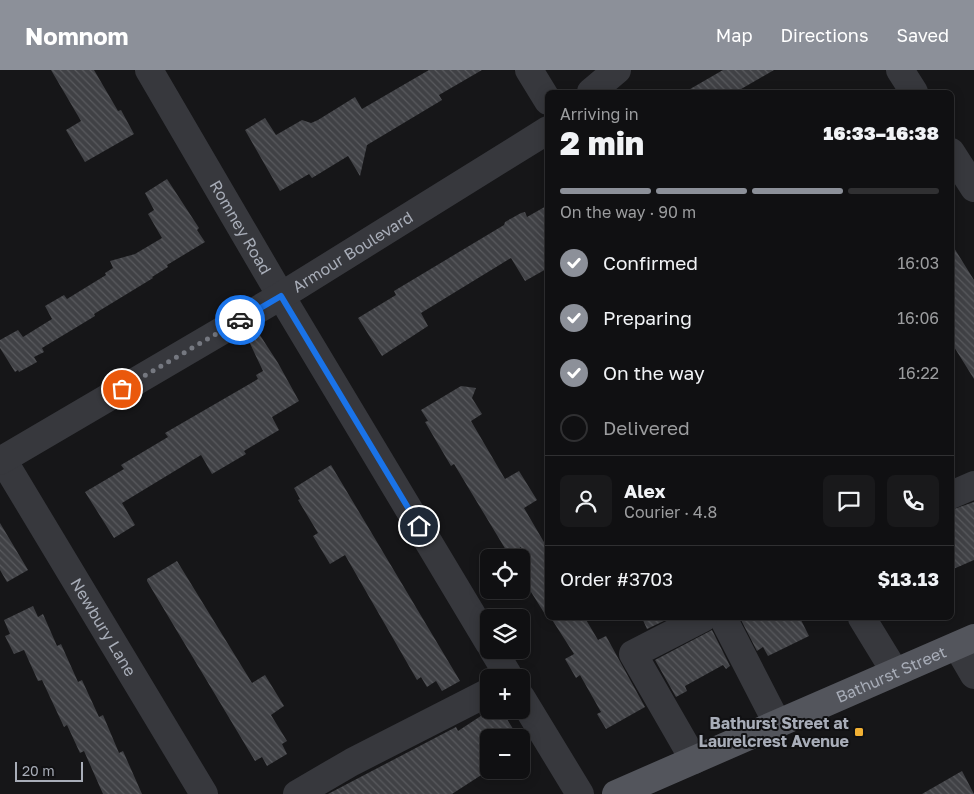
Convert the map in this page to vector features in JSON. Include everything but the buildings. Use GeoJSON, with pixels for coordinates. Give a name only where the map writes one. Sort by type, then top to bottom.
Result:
{"type":"FeatureCollection","features":[{"type":"Feature","properties":{"kind":"main road","name":"Bathurst Street"},"geometry":{"type":"LineString","coordinates":[[629,791],[777,723],[966,642]]}},
{"type":"Feature","properties":{"kind":"street","name":"Romney Road"},"geometry":{"type":"LineString","coordinates":[[149,70],[281,296],[480,628]]}},
{"type":"Feature","properties":{"kind":"street"},"geometry":{"type":"LineString","coordinates":[[529,70],[545,96]]}},
{"type":"Feature","properties":{"kind":"street"},"geometry":{"type":"LineString","coordinates":[[593,90],[617,70]]}},
{"type":"Feature","properties":{"kind":"street"},"geometry":{"type":"LineString","coordinates":[[900,70],[913,90]]}},
{"type":"Feature","properties":{"kind":"street","name":"Armour Boulevard"},"geometry":{"type":"LineString","coordinates":[[1,461],[281,296],[545,132]]}},
{"type":"Feature","properties":{"kind":"street"},"geometry":{"type":"LineString","coordinates":[[954,157],[974,188]]}},
{"type":"Feature","properties":{"kind":"street","name":"Newbury Lane"},"geometry":{"type":"LineString","coordinates":[[1,461],[204,794]]}},
{"type":"Feature","properties":{"kind":"street"},"geometry":{"type":"LineString","coordinates":[[954,494],[974,484]]}},
{"type":"Feature","properties":{"kind":"street"},"geometry":{"type":"LineString","coordinates":[[694,760],[633,654],[699,620]]}},
{"type":"Feature","properties":{"kind":"street"},"geometry":{"type":"LineString","coordinates":[[724,620],[777,723]]}},
{"type":"Feature","properties":{"kind":"street"},"geometry":{"type":"LineString","coordinates":[[863,620],[895,672]]}},
{"type":"Feature","properties":{"kind":"street"},"geometry":{"type":"LineString","coordinates":[[966,642],[974,675]]}},
{"type":"Feature","properties":{"kind":"street"},"geometry":{"type":"LineString","coordinates":[[297,794],[352,762],[480,697]]}},
{"type":"Feature","properties":{"kind":"street"},"geometry":{"type":"LineString","coordinates":[[530,712],[580,794]]}},
{"type":"Feature","properties":{"kind":"way so far"},"geometry":{"type":"LineString","coordinates":[[122,389],[240,320]]}},
{"type":"Feature","properties":{"kind":"place","name":"Bathurst Street at Laurelcrest Avenue"},"geometry":{"type":"Point","coordinates":[859,732]}},
{"type":"Feature","properties":{"kind":"route"},"geometry":{"type":"LineString","coordinates":[[240,320],[281,296],[419,526]]}}]}
